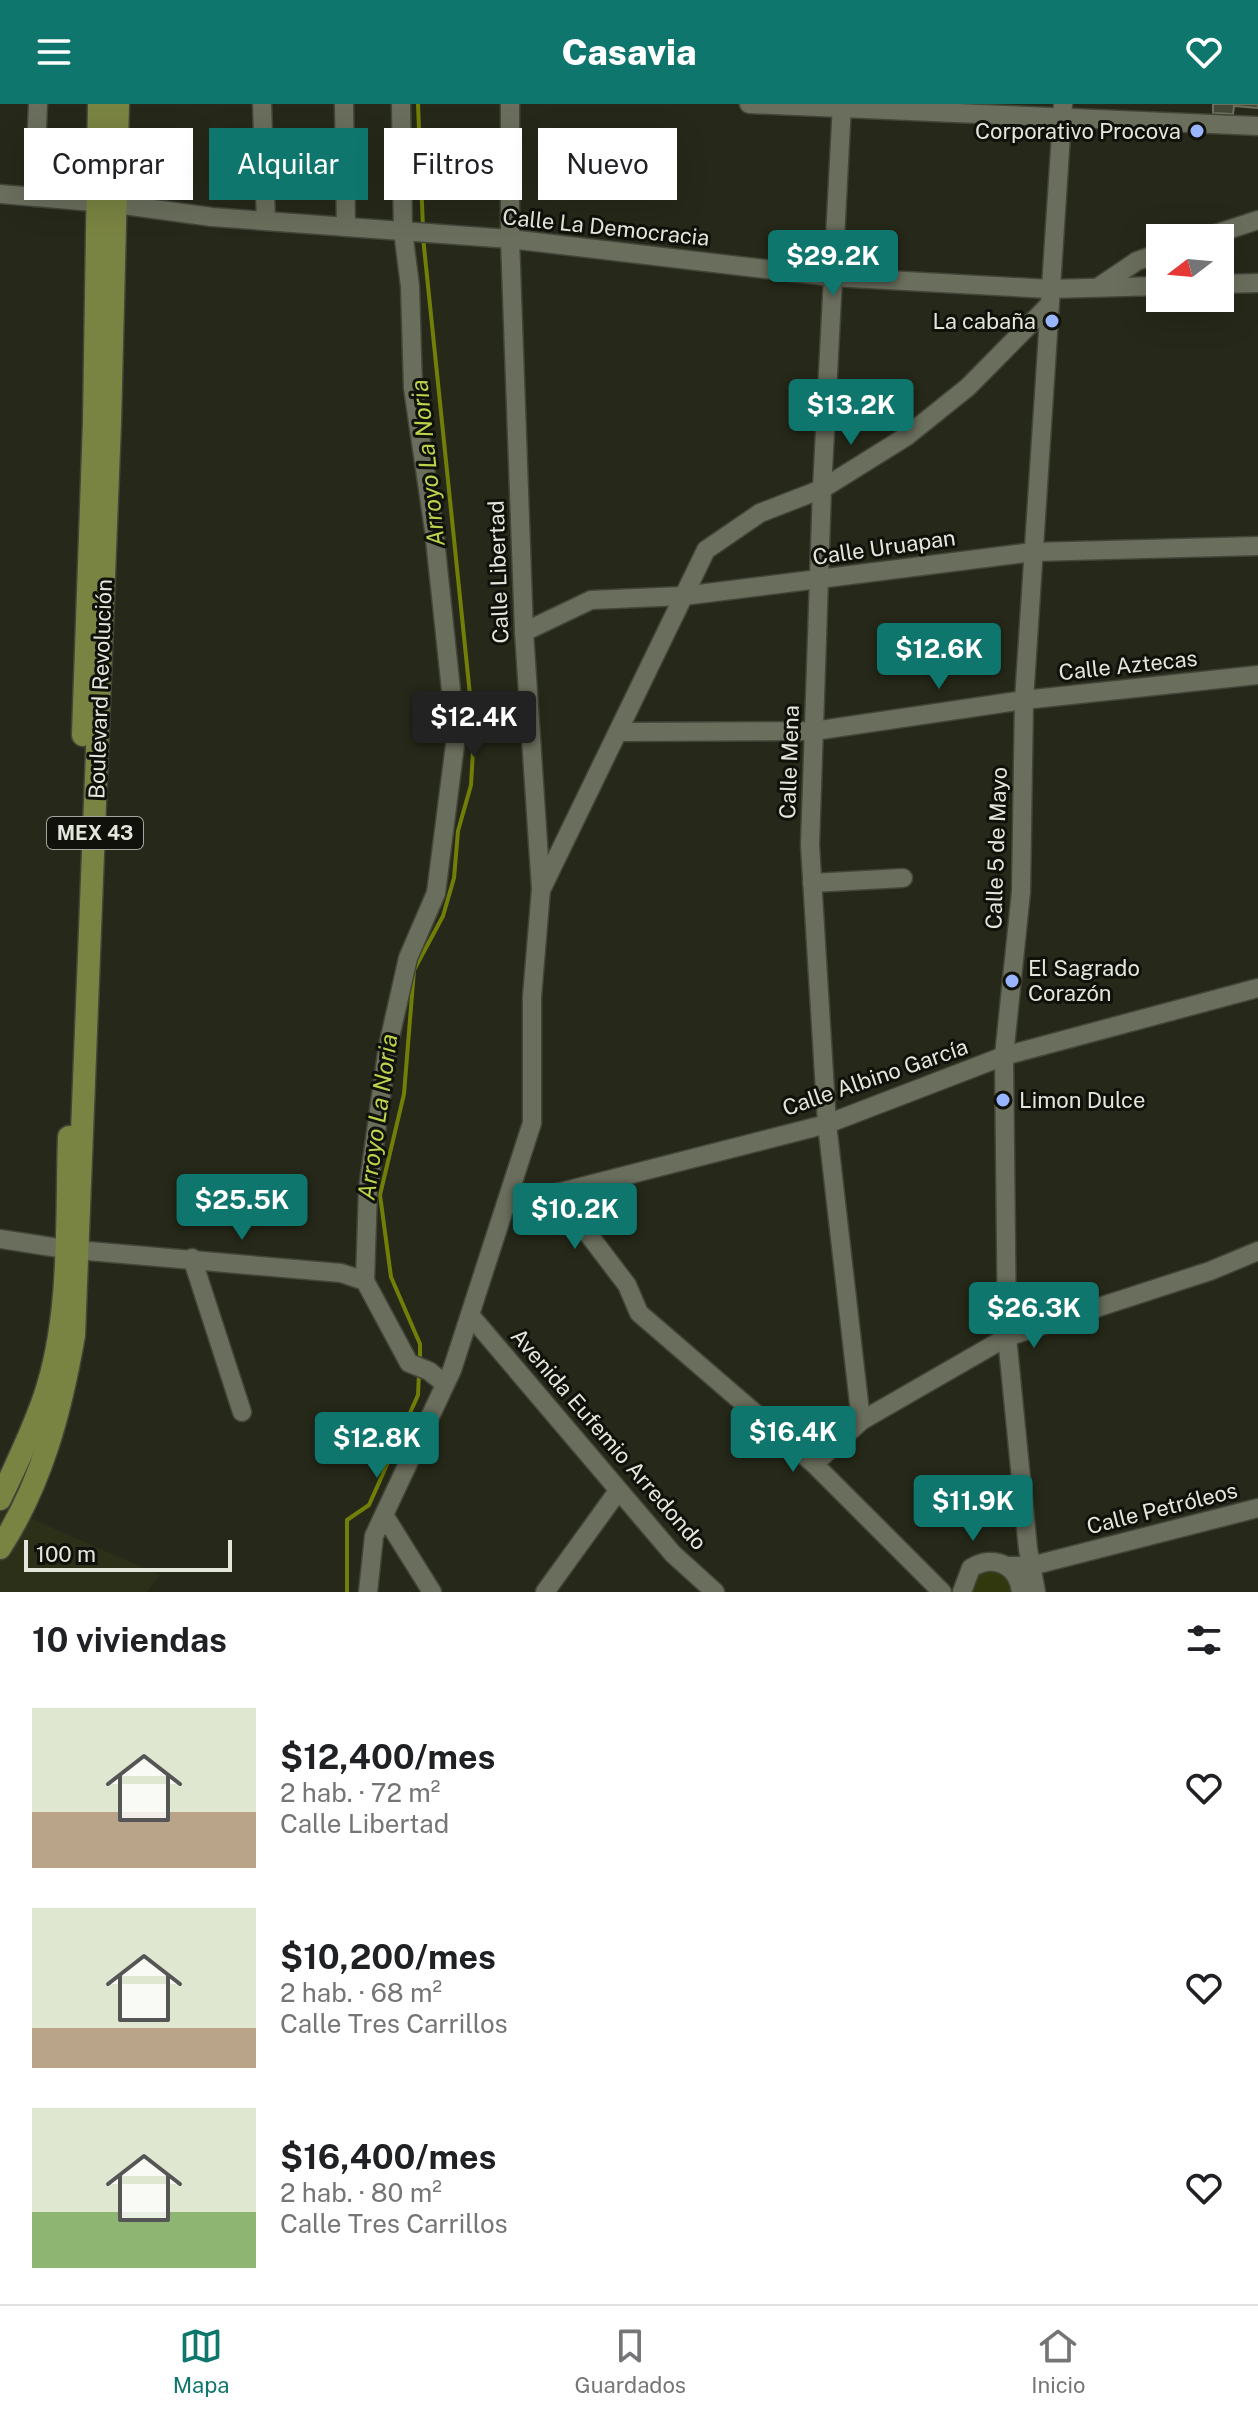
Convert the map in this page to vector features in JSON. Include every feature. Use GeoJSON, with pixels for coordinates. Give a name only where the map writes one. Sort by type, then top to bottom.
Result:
{"type":"FeatureCollection","features":[{"type":"Feature","properties":{"kind":"main road","name":"Boulevard Revolución"},"geometry":{"type":"LineString","coordinates":[[99,104],[106,203]]}},
{"type":"Feature","properties":{"kind":"main road","name":"Boulevard Revolución"},"geometry":{"type":"LineString","coordinates":[[0,1548],[36,1481],[62,1401],[74,1335],[72,1248],[97,554],[106,203],[118,104]]}},
{"type":"Feature","properties":{"kind":"main road","name":"Boulevard Revolución"},"geometry":{"type":"LineString","coordinates":[[0,1499],[45,1396],[72,1248]]}},
{"type":"Feature","properties":{"kind":"street"},"geometry":{"type":"LineString","coordinates":[[37,128],[38,104]]}},
{"type":"Feature","properties":{"kind":"street"},"geometry":{"type":"LineString","coordinates":[[262,104],[266,221]]}},
{"type":"Feature","properties":{"kind":"street"},"geometry":{"type":"LineString","coordinates":[[344,104],[346,227]]}},
{"type":"Feature","properties":{"kind":"street"},"geometry":{"type":"LineString","coordinates":[[401,104],[413,388],[434,530],[456,737],[436,893],[408,958],[388,1046],[368,1189],[365,1281],[409,1363],[429,1371],[445,1384]]}},
{"type":"Feature","properties":{"kind":"street","name":"Calle Libertad"},"geometry":{"type":"LineString","coordinates":[[368,1592],[374,1536],[445,1384],[532,1123],[532,997],[541,889],[524,632],[510,239],[510,104]]}},
{"type":"Feature","properties":{"kind":"street"},"geometry":{"type":"LineString","coordinates":[[749,104],[1062,110],[1258,126]]}},
{"type":"Feature","properties":{"kind":"street","name":"Calle Mena"},"geometry":{"type":"LineString","coordinates":[[842,105],[822,489],[810,845],[827,1124],[861,1421]]}},
{"type":"Feature","properties":{"kind":"street","name":"Calle 5 de Mayo"},"geometry":{"type":"LineString","coordinates":[[1036,1592],[1007,1337],[1004,1056],[1021,892],[1024,700],[1062,110]]}},
{"type":"Feature","properties":{"kind":"street","name":"Calle La Democracia"},"geometry":{"type":"LineString","coordinates":[[0,194],[24,196]]}},
{"type":"Feature","properties":{"kind":"street","name":"Calle La Democracia"},"geometry":{"type":"LineString","coordinates":[[70,200],[266,221],[510,239],[833,277],[1049,297],[1099,287],[1146,286]]}},
{"type":"Feature","properties":{"kind":"street"},"geometry":{"type":"LineString","coordinates":[[1234,228],[1258,220]]}},
{"type":"Feature","properties":{"kind":"street"},"geometry":{"type":"LineString","coordinates":[[1099,287],[1146,258]]}},
{"type":"Feature","properties":{"kind":"street"},"geometry":{"type":"LineString","coordinates":[[1234,284],[1258,283]]}},
{"type":"Feature","properties":{"kind":"street"},"geometry":{"type":"LineString","coordinates":[[541,889],[621,732],[706,550],[760,513],[822,489],[907,436],[968,387],[1049,297]]}},
{"type":"Feature","properties":{"kind":"street","name":"Calle Uruapan"},"geometry":{"type":"LineString","coordinates":[[524,632],[591,600],[683,596],[1033,552],[1258,546]]}},
{"type":"Feature","properties":{"kind":"street","name":"Calle Aztecas"},"geometry":{"type":"LineString","coordinates":[[621,732],[814,731],[1024,700],[1258,675]]}},
{"type":"Feature","properties":{"kind":"street"},"geometry":{"type":"LineString","coordinates":[[812,883],[903,878]]}},
{"type":"Feature","properties":{"kind":"street","name":"Calle Albino García"},"geometry":{"type":"LineString","coordinates":[[506,1206],[827,1124],[1004,1056],[1258,988]]}},
{"type":"Feature","properties":{"kind":"street"},"geometry":{"type":"LineString","coordinates":[[557,1193],[627,1285],[639,1313],[665,1339],[814,1464],[940,1588],[963,1586]]}},
{"type":"Feature","properties":{"kind":"street"},"geometry":{"type":"LineString","coordinates":[[0,1239],[341,1273],[365,1281]]}},
{"type":"Feature","properties":{"kind":"street"},"geometry":{"type":"LineString","coordinates":[[814,1464],[861,1421],[1007,1337],[1210,1271],[1258,1251]]}},
{"type":"Feature","properties":{"kind":"street"},"geometry":{"type":"LineString","coordinates":[[192,1258],[242,1412]]}},
{"type":"Feature","properties":{"kind":"street","name":"Avenida Eufemio Arredondo"},"geometry":{"type":"LineString","coordinates":[[470,1315],[673,1554],[715,1592]]}},
{"type":"Feature","properties":{"kind":"street"},"geometry":{"type":"LineString","coordinates":[[545,1592],[618,1491]]}},
{"type":"Feature","properties":{"kind":"street","name":"Calle Petróleos"},"geometry":{"type":"LineString","coordinates":[[963,1586],[980,1563],[989,1561],[1008,1566],[1031,1566],[1258,1508]]}},
{"type":"Feature","properties":{"kind":"street"},"geometry":{"type":"LineString","coordinates":[[384,1515],[432,1592]]}},
{"type":"Feature","properties":{"kind":"street"},"geometry":{"type":"LineString","coordinates":[[1008,1566],[1015,1573],[1021,1592]]}},
{"type":"Feature","properties":{"kind":"street"},"geometry":{"type":"LineString","coordinates":[[1021,1592],[1031,1566]]}},
{"type":"Feature","properties":{"kind":"shaded area"},"geometry":{"type":"Polygon","coordinates":[[[0,1505],[160,1575],[147,1592],[0,1592],[0,1505]]]}},
{"type":"Feature","properties":{"kind":"green space"},"geometry":{"type":"Polygon","coordinates":[[[982,1569],[1004,1571],[1015,1592],[968,1592],[971,1579],[982,1569]]]}},
{"type":"Feature","properties":{"kind":"building"},"geometry":{"type":"Polygon","coordinates":[[[1213,104],[1258,104],[1258,108],[1234,106],[1233,114],[1213,113],[1213,104]]]}},
{"type":"Feature","properties":{"kind":"waterway","name":"Arroyo La Noria"},"geometry":{"type":"LineString","coordinates":[[418,104],[423,228]]}},
{"type":"Feature","properties":{"kind":"waterway","name":"Arroyo La Noria"},"geometry":{"type":"LineString","coordinates":[[420,1360],[420,1344],[391,1277],[380,1195],[404,1094],[414,970],[443,916],[454,878],[458,831],[471,785],[474,734],[423,237]]}},
{"type":"Feature","properties":{"kind":"waterway","name":"Arroyo La Noria"},"geometry":{"type":"LineString","coordinates":[[347,1592],[347,1520],[369,1505],[418,1395],[419,1373]]}},
{"type":"Feature","properties":{"kind":"place","name":"Corporativo Procova"},"geometry":{"type":"Point","coordinates":[1197,131]}},
{"type":"Feature","properties":{"kind":"place","name":"La cabaña"},"geometry":{"type":"Point","coordinates":[1052,321]}},
{"type":"Feature","properties":{"kind":"place","name":"El Sagrado Corazón"},"geometry":{"type":"Point","coordinates":[1012,981]}},
{"type":"Feature","properties":{"kind":"place","name":"Limon Dulce"},"geometry":{"type":"Point","coordinates":[1003,1100]}}]}
